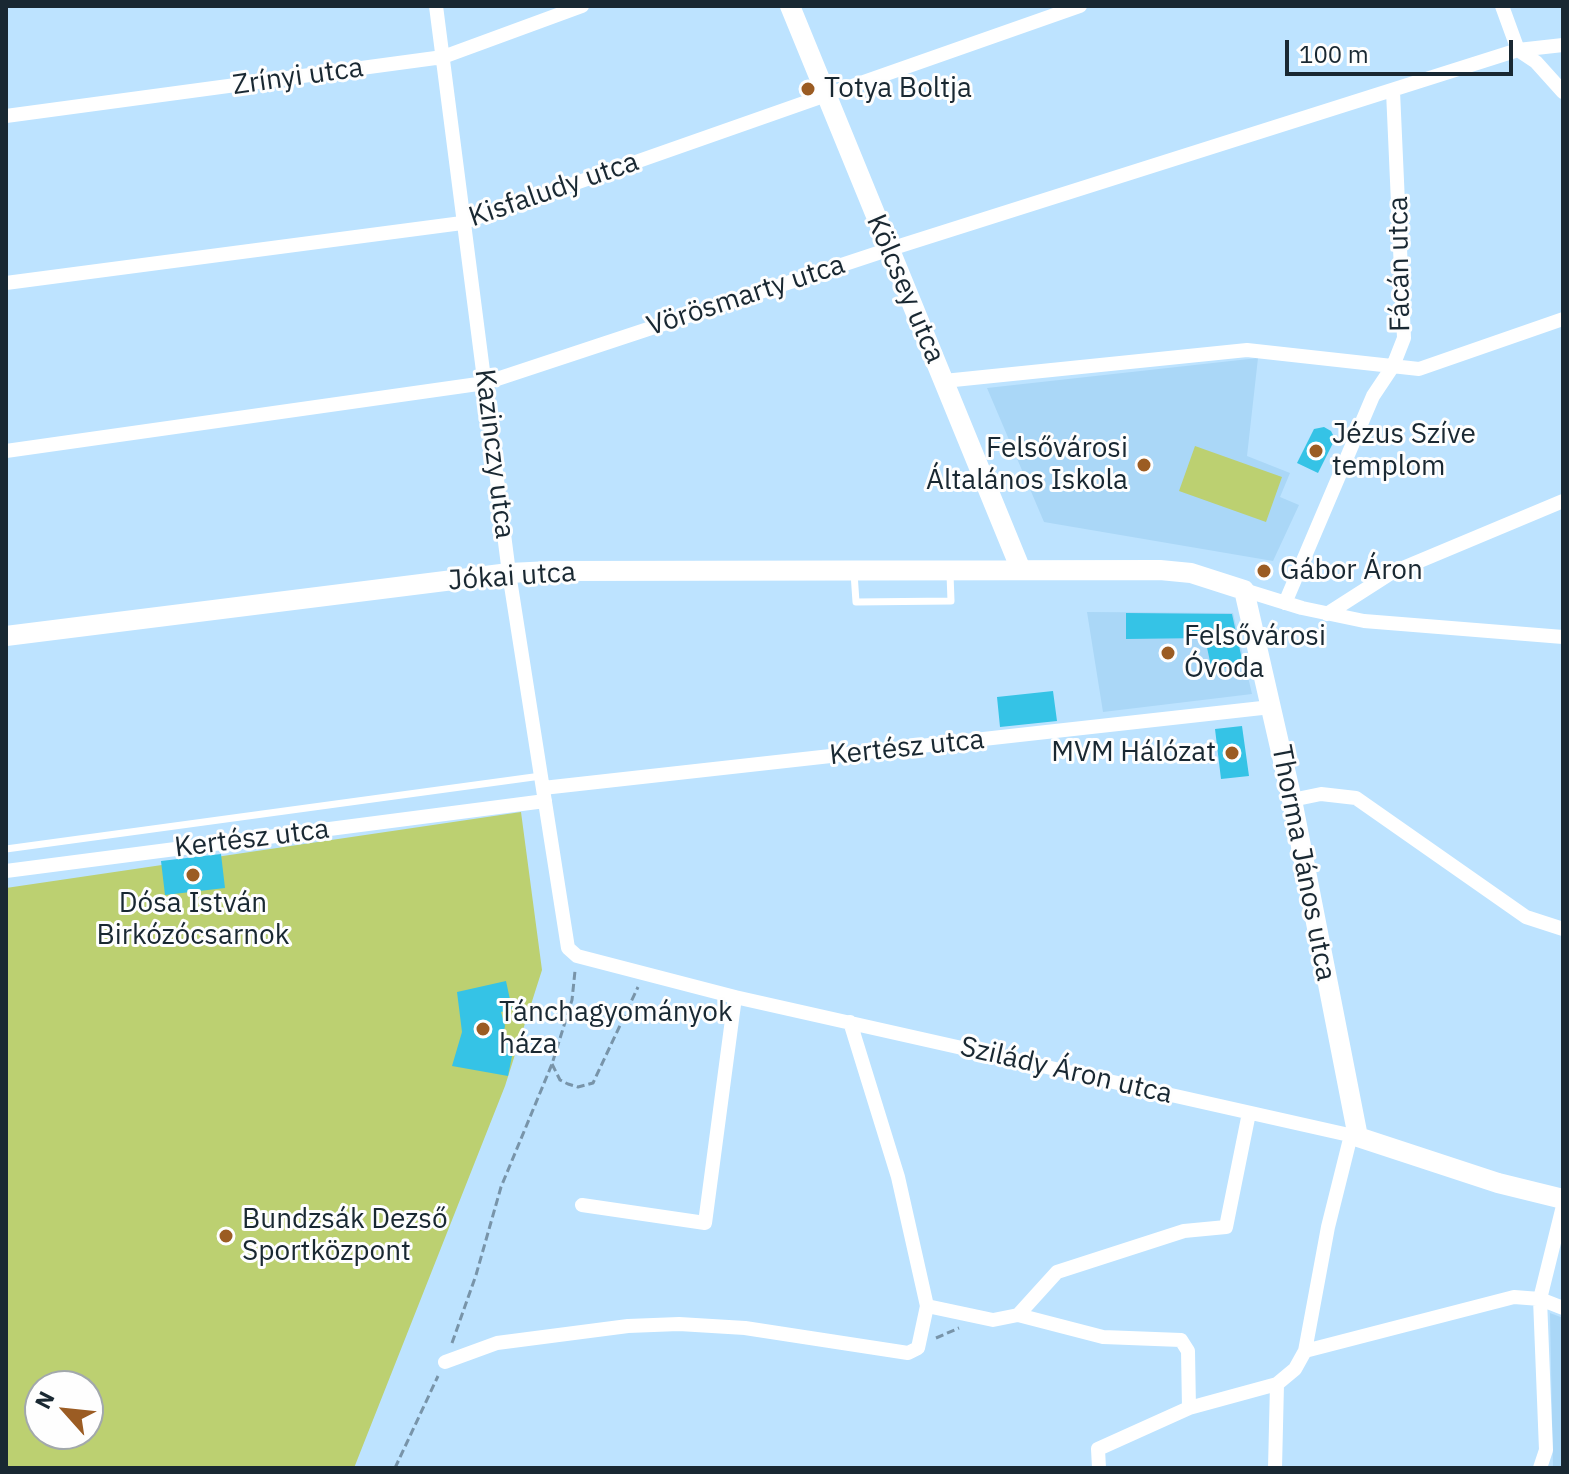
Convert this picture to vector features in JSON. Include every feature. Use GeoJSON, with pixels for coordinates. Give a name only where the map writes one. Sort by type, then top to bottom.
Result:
{"type":"FeatureCollection","features":[{"type":"Feature","properties":{"kind":"street","name":"Kazinczy utca"},"geometry":{"type":"LineString","coordinates":[[436,6],[509,573],[573,952]]}},
{"type":"Feature","properties":{"kind":"street","name":"Zrínyi utca"},"geometry":{"type":"LineString","coordinates":[[6,116],[443,57],[582,6]]}},
{"type":"Feature","properties":{"kind":"street","name":"Kölcsey utca"},"geometry":{"type":"LineString","coordinates":[[790,6],[887,250],[1021,570]]}},
{"type":"Feature","properties":{"kind":"street","name":"Kisfaludy utca"},"geometry":{"type":"LineString","coordinates":[[6,283],[462,223],[1080,6]]}},
{"type":"Feature","properties":{"kind":"street"},"geometry":{"type":"LineString","coordinates":[[1502,6],[1518,50],[1536,62],[1563,92]]}},
{"type":"Feature","properties":{"kind":"street","name":"Vörösmarty utca"},"geometry":{"type":"LineString","coordinates":[[6,451],[485,383],[887,250],[1518,50],[1563,45]]}},
{"type":"Feature","properties":{"kind":"street","name":"Fácán utca"},"geometry":{"type":"LineString","coordinates":[[1285,603],[1373,396],[1402,349],[1405,322],[1393,91]]}},
{"type":"Feature","properties":{"kind":"street"},"geometry":{"type":"LineString","coordinates":[[944,381],[1247,350],[1419,369],[1563,319]]}},
{"type":"Feature","properties":{"kind":"street"},"geometry":{"type":"LineString","coordinates":[[1327,614],[1391,573],[1563,501]]}},
{"type":"Feature","properties":{"kind":"street","name":"Jókai utca"},"geometry":{"type":"LineString","coordinates":[[6,636],[509,573],[1174,571],[1244,590]]}},
{"type":"Feature","properties":{"kind":"street"},"geometry":{"type":"LineString","coordinates":[[1244,590],[1327,614],[1417,627],[1563,637]]}},
{"type":"Feature","properties":{"kind":"street","name":"Thorma János utca"},"geometry":{"type":"LineString","coordinates":[[1244,590],[1292,800],[1354,1136]]}},
{"type":"Feature","properties":{"kind":"street","name":"Kertész utca"},"geometry":{"type":"LineString","coordinates":[[6,871],[543,788],[1271,707]]}},
{"type":"Feature","properties":{"kind":"street"},"geometry":{"type":"LineString","coordinates":[[1292,800],[1321,794],[1356,798],[1526,917],[1563,929]]}},
{"type":"Feature","properties":{"kind":"street","name":"Szilády Áron utca"},"geometry":{"type":"LineString","coordinates":[[573,952],[735,997],[1354,1136],[1498,1183],[1563,1199]]}},
{"type":"Feature","properties":{"kind":"street"},"geometry":{"type":"LineString","coordinates":[[582,1205],[705,1223],[735,997]]}},
{"type":"Feature","properties":{"kind":"street"},"geometry":{"type":"LineString","coordinates":[[445,1362],[497,1343],[628,1326],[745,1328],[908,1353],[918,1348],[923,1341],[927,1306],[898,1177],[850,1022]]}},
{"type":"Feature","properties":{"kind":"street"},"geometry":{"type":"LineString","coordinates":[[1018,1315],[1057,1272],[1184,1231],[1226,1227],[1249,1113]]}},
{"type":"Feature","properties":{"kind":"street"},"geometry":{"type":"LineString","coordinates":[[1099,1468],[1098,1449],[1189,1408],[1277,1384],[1295,1369],[1305,1351],[1354,1136]]}},
{"type":"Feature","properties":{"kind":"street"},"geometry":{"type":"LineString","coordinates":[[1541,1467],[1546,1450],[1540,1299],[1563,1206]]}},
{"type":"Feature","properties":{"kind":"street"},"geometry":{"type":"LineString","coordinates":[[1305,1351],[1514,1297],[1540,1299],[1563,1308]]}},
{"type":"Feature","properties":{"kind":"street"},"geometry":{"type":"LineString","coordinates":[[927,1306],[993,1320],[1018,1315],[1103,1337],[1181,1340],[1188,1351],[1189,1408]]}},
{"type":"Feature","properties":{"kind":"street"},"geometry":{"type":"LineString","coordinates":[[1275,1468],[1277,1384]]}},
{"type":"Feature","properties":{"kind":"lane"},"geometry":{"type":"LineString","coordinates":[[853,571],[856,602],[951,601],[950,570]]}},
{"type":"Feature","properties":{"kind":"lane"},"geometry":{"type":"LineString","coordinates":[[6,849],[543,788]]}},
{"type":"Feature","properties":{"kind":"path"},"geometry":{"type":"LineString","coordinates":[[395,1468],[445,1362],[476,1275],[501,1187],[552,1064],[572,1000],[573,952]]}},
{"type":"Feature","properties":{"kind":"path"},"geometry":{"type":"LineString","coordinates":[[552,1064],[560,1080],[568,1084],[585,1087],[593,1083],[646,974]]}},
{"type":"Feature","properties":{"kind":"path"},"geometry":{"type":"LineString","coordinates":[[923,1341],[968,1324],[993,1320]]}},
{"type":"Feature","properties":{"kind":"shaded area","name":"Felsővárosi Általános Iskola"},"geometry":{"type":"Polygon","coordinates":[[[1258,358],[1247,456],[1290,473],[1280,497],[1299,505],[1273,561],[1044,522],[987,388],[1258,358]]]}},
{"type":"Feature","properties":{"kind":"shaded area","name":"Felsővárosi Óvoda"},"geometry":{"type":"Polygon","coordinates":[[[1087,612],[1233,613],[1252,694],[1103,712],[1087,612]]]}},
{"type":"Feature","properties":{"kind":"shaded area"},"geometry":{"type":"Polygon","coordinates":[[[1550,1313],[1563,1318],[1563,1468],[1553,1468],[1550,1313]]]}},
{"type":"Feature","properties":{"kind":"green space"},"geometry":{"type":"Polygon","coordinates":[[[1195,446],[1282,477],[1266,522],[1179,491],[1195,446]]]}},
{"type":"Feature","properties":{"kind":"green space","name":"Bundzsák Dezső Sportközpont"},"geometry":{"type":"Polygon","coordinates":[[[521,812],[542,970],[505,1086],[354,1468],[6,1468],[6,888],[521,812]]]}},
{"type":"Feature","properties":{"kind":"building","name":"Jézus Szíve templom"},"geometry":{"type":"Polygon","coordinates":[[[1324,427],[1331,431],[1335,439],[1318,473],[1297,463],[1314,429],[1324,427]]]}},
{"type":"Feature","properties":{"kind":"building"},"geometry":{"type":"Polygon","coordinates":[[[1126,613],[1232,614],[1243,664],[1212,671],[1205,638],[1126,639],[1126,613]]]}},
{"type":"Feature","properties":{"kind":"building"},"geometry":{"type":"Polygon","coordinates":[[[1053,691],[1057,721],[1000,727],[997,697],[1053,691]]]}},
{"type":"Feature","properties":{"kind":"building","name":"MVM Hálózat"},"geometry":{"type":"Polygon","coordinates":[[[1242,726],[1249,776],[1221,779],[1215,729],[1242,726]]]}},
{"type":"Feature","properties":{"kind":"building","name":"Dósa István Birkózócsarnok"},"geometry":{"type":"Polygon","coordinates":[[[221,854],[225,888],[165,895],[161,861],[221,854]]]}},
{"type":"Feature","properties":{"kind":"building","name":"Tánchagyományok háza"},"geometry":{"type":"Polygon","coordinates":[[[506,981],[512,1009],[501,1012],[505,1026],[502,1039],[515,1041],[508,1076],[452,1066],[462,1032],[457,992],[506,981]]]}},
{"type":"Feature","properties":{"kind":"place","name":"Totya Boltja"},"geometry":{"type":"Point","coordinates":[808,89]}},
{"type":"Feature","properties":{"kind":"place","name":"Jézus Szíve templom"},"geometry":{"type":"Point","coordinates":[1316,451]}},
{"type":"Feature","properties":{"kind":"place","name":"Felsővárosi Általános Iskola"},"geometry":{"type":"Point","coordinates":[1144,465]}},
{"type":"Feature","properties":{"kind":"place","name":"Gábor Áron"},"geometry":{"type":"Point","coordinates":[1264,571]}},
{"type":"Feature","properties":{"kind":"place","name":"Felsővárosi Óvoda"},"geometry":{"type":"Point","coordinates":[1168,653]}},
{"type":"Feature","properties":{"kind":"place","name":"MVM Hálózat"},"geometry":{"type":"Point","coordinates":[1232,753]}},
{"type":"Feature","properties":{"kind":"place","name":"Dósa István Birkózócsarnok"},"geometry":{"type":"Point","coordinates":[193,875]}},
{"type":"Feature","properties":{"kind":"place","name":"Tánchagyományok háza"},"geometry":{"type":"Point","coordinates":[483,1029]}},
{"type":"Feature","properties":{"kind":"place","name":"Bundzsák Dezső Sportközpont"},"geometry":{"type":"Point","coordinates":[226,1236]}}]}
